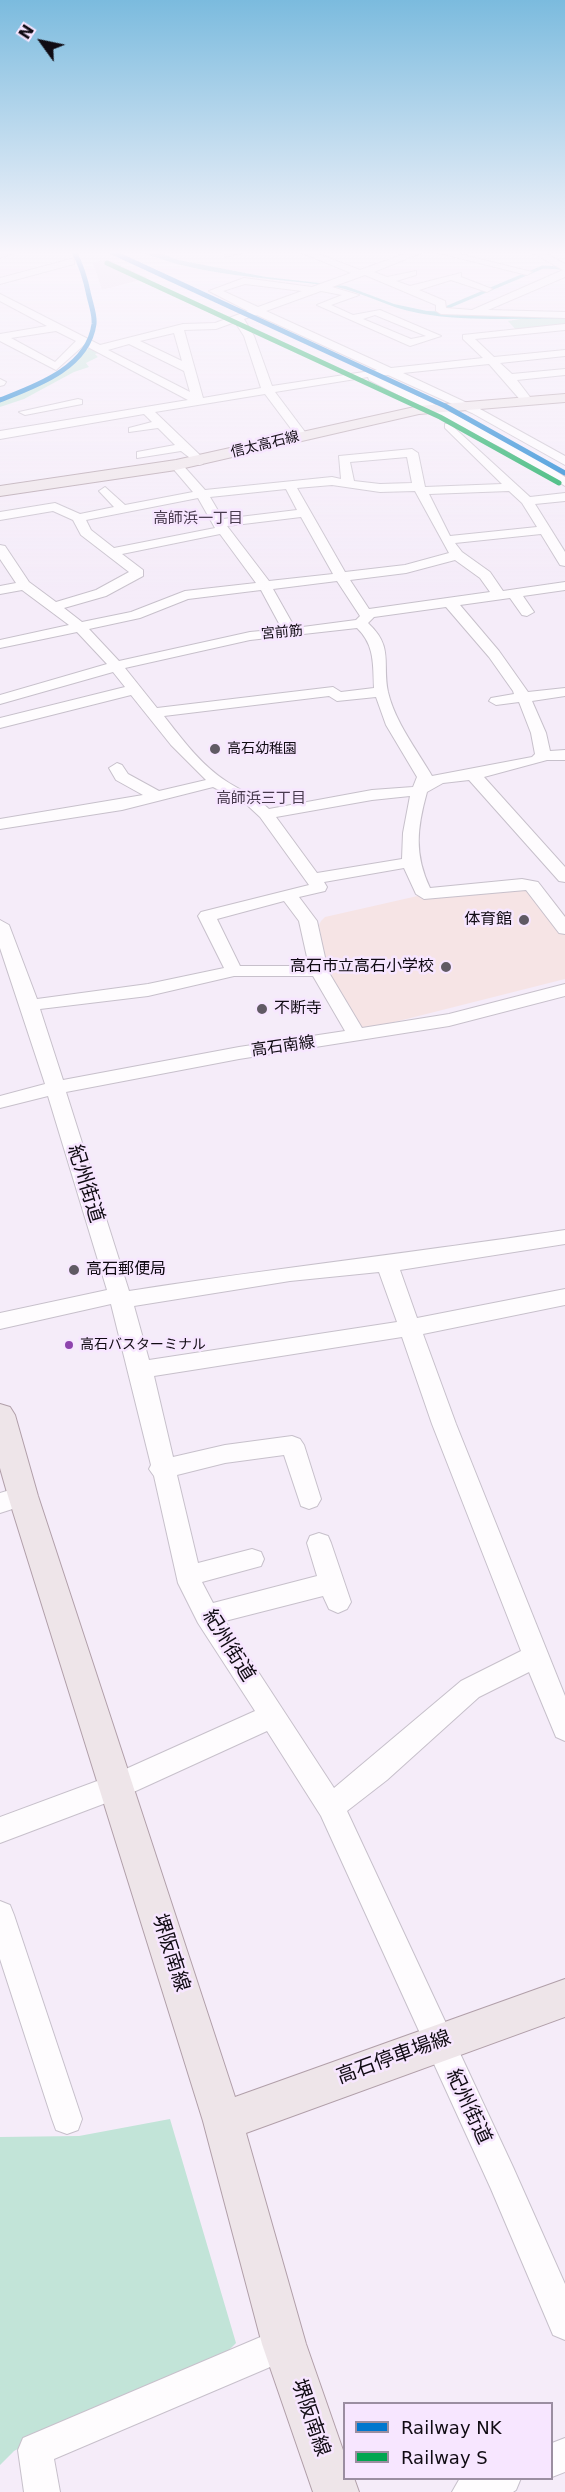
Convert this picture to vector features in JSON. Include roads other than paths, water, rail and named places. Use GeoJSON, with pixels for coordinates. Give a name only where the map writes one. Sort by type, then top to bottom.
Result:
{"type":"FeatureCollection","features":[{"type":"Feature","properties":{"kind":"main road","name":"信太高石線"},"geometry":{"type":"LineString","coordinates":[[0,491],[199,461],[374,418],[435,408],[565,398]]}},
{"type":"Feature","properties":{"kind":"main road","name":"堺阪南線"},"geometry":{"type":"LineString","coordinates":[[0,1415],[12,1500],[117,1786],[223,2121],[284,2344],[336,2492]]}},
{"type":"Feature","properties":{"kind":"main road","name":"高石停車場線"},"geometry":{"type":"LineString","coordinates":[[223,2121],[565,1998]]}},
{"type":"Feature","properties":{"kind":"street"},"geometry":{"type":"LineString","coordinates":[[114,372],[125,368]]}},
{"type":"Feature","properties":{"kind":"street"},"geometry":{"type":"LineString","coordinates":[[135,368],[198,401]]}},
{"type":"Feature","properties":{"kind":"street"},"geometry":{"type":"LineString","coordinates":[[260,368],[267,389],[302,436]]}},
{"type":"Feature","properties":{"kind":"street"},"geometry":{"type":"LineString","coordinates":[[353,368],[508,446],[565,482]]}},
{"type":"Feature","properties":{"kind":"street"},"geometry":{"type":"LineString","coordinates":[[383,368],[465,406],[565,461]]}},
{"type":"Feature","properties":{"kind":"street"},"geometry":{"type":"LineString","coordinates":[[0,435],[267,389],[366,374],[425,368]]}},
{"type":"Feature","properties":{"kind":"street"},"geometry":{"type":"LineString","coordinates":[[499,368],[527,401]]}},
{"type":"Feature","properties":{"kind":"street"},"geometry":{"type":"LineString","coordinates":[[189,369],[198,401]]}},
{"type":"Feature","properties":{"kind":"street"},"geometry":{"type":"LineString","coordinates":[[509,378],[565,372]]}},
{"type":"Feature","properties":{"kind":"street"},"geometry":{"type":"LineString","coordinates":[[66,395],[103,418]]}},
{"type":"Feature","properties":{"kind":"street"},"geometry":{"type":"LineString","coordinates":[[41,428],[22,409],[78,402]]}},
{"type":"Feature","properties":{"kind":"street"},"geometry":{"type":"LineString","coordinates":[[146,410],[199,461]]}},
{"type":"Feature","properties":{"kind":"street"},"geometry":{"type":"LineString","coordinates":[[132,430],[161,424]]}},
{"type":"Feature","properties":{"kind":"street"},"geometry":{"type":"LineString","coordinates":[[449,426],[516,479],[565,562]]}},
{"type":"Feature","properties":{"kind":"street"},"geometry":{"type":"LineString","coordinates":[[141,455],[186,446]]}},
{"type":"Feature","properties":{"kind":"street"},"geometry":{"type":"LineString","coordinates":[[348,482],[342,459],[412,453],[420,489],[446,540],[457,555],[485,575],[527,612]]}},
{"type":"Feature","properties":{"kind":"street"},"geometry":{"type":"LineString","coordinates":[[177,465],[202,494],[222,526],[259,575],[291,633]]}},
{"type":"Feature","properties":{"kind":"street"},"geometry":{"type":"LineString","coordinates":[[78,518],[202,494],[348,482],[380,488],[420,489],[516,479],[565,471]]}},
{"type":"Feature","properties":{"kind":"street"},"geometry":{"type":"LineString","coordinates":[[273,473],[306,513],[373,635],[380,653],[381,692],[394,725],[425,777],[418,791],[410,840],[411,862],[424,894],[522,884],[532,886],[565,929]]}},
{"type":"Feature","properties":{"kind":"street"},"geometry":{"type":"LineString","coordinates":[[105,491],[123,510]]}},
{"type":"Feature","properties":{"kind":"street"},"geometry":{"type":"LineString","coordinates":[[138,492],[153,504]]}},
{"type":"Feature","properties":{"kind":"street"},"geometry":{"type":"LineString","coordinates":[[527,501],[565,497]]}},
{"type":"Feature","properties":{"kind":"street"},"geometry":{"type":"LineString","coordinates":[[0,516],[55,507],[78,518],[87,532],[138,573],[101,593],[54,607]]}},
{"type":"Feature","properties":{"kind":"street"},"geometry":{"type":"LineString","coordinates":[[114,552],[222,526],[306,513]]}},
{"type":"Feature","properties":{"kind":"street"},"geometry":{"type":"LineString","coordinates":[[446,540],[547,530]]}},
{"type":"Feature","properties":{"kind":"street"},"geometry":{"type":"LineString","coordinates":[[0,549],[24,585],[80,627],[136,689],[176,742],[216,782],[252,801],[266,814],[319,887],[207,916],[234,970]]}},
{"type":"Feature","properties":{"kind":"street"},"geometry":{"type":"LineString","coordinates":[[0,644],[135,615],[185,595],[406,569],[457,555]]}},
{"type":"Feature","properties":{"kind":"street"},"geometry":{"type":"LineString","coordinates":[[0,590],[24,585]]}},
{"type":"Feature","properties":{"kind":"street","name":"宮前筋"},"geometry":{"type":"LineString","coordinates":[[0,700],[116,666],[250,636],[291,633],[449,601],[565,586]]}},
{"type":"Feature","properties":{"kind":"street"},"geometry":{"type":"LineString","coordinates":[[449,601],[498,658],[525,699],[535,720],[543,756]]}},
{"type":"Feature","properties":{"kind":"street"},"geometry":{"type":"LineString","coordinates":[[0,723],[136,689]]}},
{"type":"Feature","properties":{"kind":"street"},"geometry":{"type":"LineString","coordinates":[[154,713],[333,691],[337,698],[381,692]]}},
{"type":"Feature","properties":{"kind":"street"},"geometry":{"type":"LineString","coordinates":[[496,701],[565,692]]}},
{"type":"Feature","properties":{"kind":"street"},"geometry":{"type":"LineString","coordinates":[[266,814],[372,795],[418,791],[439,779],[473,775],[537,760],[543,756],[565,755]]}},
{"type":"Feature","properties":{"kind":"street"},"geometry":{"type":"LineString","coordinates":[[117,768],[122,777],[154,795]]}},
{"type":"Feature","properties":{"kind":"street"},"geometry":{"type":"LineString","coordinates":[[473,775],[565,877]]}},
{"type":"Feature","properties":{"kind":"street"},"geometry":{"type":"LineString","coordinates":[[0,824],[122,805],[154,795],[216,782]]}},
{"type":"Feature","properties":{"kind":"street"},"geometry":{"type":"LineString","coordinates":[[313,879],[411,862]]}},
{"type":"Feature","properties":{"kind":"street"},"geometry":{"type":"LineString","coordinates":[[288,895],[308,921],[319,971],[357,1036]]}},
{"type":"Feature","properties":{"kind":"street"},"geometry":{"type":"LineString","coordinates":[[549,908],[565,899]]}},
{"type":"Feature","properties":{"kind":"street","name":"紀州街道"},"geometry":{"type":"LineString","coordinates":[[0,925],[30,1005],[141,1370],[161,1469],[188,1576],[207,1615],[331,1807],[502,2178],[565,2323]]}},
{"type":"Feature","properties":{"kind":"street"},"geometry":{"type":"LineString","coordinates":[[30,1005],[148,990],[234,970],[319,971]]}},
{"type":"Feature","properties":{"kind":"street","name":"高石南線"},"geometry":{"type":"LineString","coordinates":[[0,1102],[56,1088],[238,1053],[449,1020],[565,990]]}},
{"type":"Feature","properties":{"kind":"street"},"geometry":{"type":"LineString","coordinates":[[0,1321],[120,1298],[290,1273],[387,1264],[565,1237]]}},
{"type":"Feature","properties":{"kind":"street"},"geometry":{"type":"LineString","coordinates":[[387,1264],[444,1424],[565,1729]]}},
{"type":"Feature","properties":{"kind":"street"},"geometry":{"type":"LineString","coordinates":[[141,1370],[410,1328],[565,1297]]}},
{"type":"Feature","properties":{"kind":"street"},"geometry":{"type":"LineString","coordinates":[[161,1469],[225,1454],[292,1445],[309,1499]]}},
{"type":"Feature","properties":{"kind":"street"},"geometry":{"type":"LineString","coordinates":[[207,1615],[335,1592],[319,1543]]}},
{"type":"Feature","properties":{"kind":"street"},"geometry":{"type":"LineString","coordinates":[[188,1576],[252,1559]]}},
{"type":"Feature","properties":{"kind":"street"},"geometry":{"type":"LineString","coordinates":[[331,1807],[377,1771],[470,1689],[537,1656]]}},
{"type":"Feature","properties":{"kind":"street"},"geometry":{"type":"LineString","coordinates":[[0,1830],[117,1786],[272,1716]]}},
{"type":"Feature","properties":{"kind":"street"},"geometry":{"type":"LineString","coordinates":[[0,1915],[67,2119]]}},
{"type":"Feature","properties":{"kind":"street"},"geometry":{"type":"LineString","coordinates":[[42,2492],[35,2450],[284,2344]]}},
{"type":"Feature","properties":{"kind":"street"},"geometry":{"type":"LineString","coordinates":[[470,2492],[499,2480]]}},
{"type":"Feature","properties":{"kind":"rail line","name":"NK"},"geometry":{"type":"LineString","coordinates":[[0,400],[44,381],[65,368]]}},
{"type":"Feature","properties":{"kind":"rail line","name":"S"},"geometry":{"type":"LineString","coordinates":[[335,368],[440,417],[559,483]]}},
{"type":"Feature","properties":{"kind":"rail line","name":"NK"},"geometry":{"type":"LineString","coordinates":[[363,368],[445,406],[565,473]]}},
{"type":"Feature","properties":{"kind":"place","name":"高石幼稚園"},"geometry":{"type":"Point","coordinates":[215,749]}},
{"type":"Feature","properties":{"kind":"place","name":"体育館"},"geometry":{"type":"Point","coordinates":[524,920]}},
{"type":"Feature","properties":{"kind":"place","name":"高石市立高石小学校"},"geometry":{"type":"Point","coordinates":[446,967]}},
{"type":"Feature","properties":{"kind":"place","name":"不断寺"},"geometry":{"type":"Point","coordinates":[262,1009]}},
{"type":"Feature","properties":{"kind":"place","name":"高石郵便局"},"geometry":{"type":"Point","coordinates":[74,1270]}},
{"type":"Feature","properties":{"kind":"place","name":"高石バスターミナル"},"geometry":{"type":"Point","coordinates":[69,1345]}},
{"type":"Feature","properties":{"kind":"district","name":"高師浜一丁目"},"geometry":{"type":"Point","coordinates":[198,519]}},
{"type":"Feature","properties":{"kind":"district","name":"高師浜三丁目"},"geometry":{"type":"Point","coordinates":[261,799]}}]}
